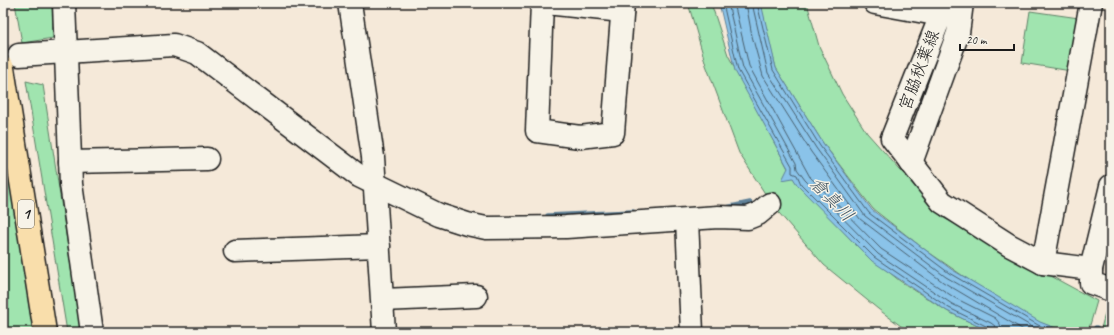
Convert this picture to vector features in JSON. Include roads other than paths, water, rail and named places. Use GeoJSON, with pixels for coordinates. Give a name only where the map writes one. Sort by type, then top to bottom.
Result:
{"type":"FeatureCollection","features":[{"type":"Feature","properties":{"kind":"highway","name":"1"},"geometry":{"type":"LineString","coordinates":[[11,61],[8,97],[45,332]]}},
{"type":"Feature","properties":{"kind":"street"},"geometry":{"type":"LineString","coordinates":[[64,3],[71,184],[92,332]]}},
{"type":"Feature","properties":{"kind":"street"},"geometry":{"type":"LineString","coordinates":[[350,3],[373,157],[384,332]]}},
{"type":"Feature","properties":{"kind":"street"},"geometry":{"type":"LineString","coordinates":[[542,3],[536,131],[580,137],[613,133],[622,7],[546,3]]}},
{"type":"Feature","properties":{"kind":"street"},"geometry":{"type":"LineString","coordinates":[[875,3],[944,9]]}},
{"type":"Feature","properties":{"kind":"street"},"geometry":{"type":"LineString","coordinates":[[962,3],[958,33],[911,164],[942,202],[1009,245],[1043,263],[1091,269]]}},
{"type":"Feature","properties":{"kind":"street"},"geometry":{"type":"LineString","coordinates":[[1043,263],[1091,3]]}},
{"type":"Feature","properties":{"kind":"street","name":"宮脇秋葉線"},"geometry":{"type":"LineString","coordinates":[[911,164],[892,138],[944,9]]}},
{"type":"Feature","properties":{"kind":"street"},"geometry":{"type":"LineString","coordinates":[[11,61],[66,51],[174,45],[197,52],[359,176],[439,215],[486,228],[566,227],[718,217],[748,218],[758,214],[770,204]]}},
{"type":"Feature","properties":{"kind":"street"},"geometry":{"type":"LineString","coordinates":[[70,162],[207,159]]}},
{"type":"Feature","properties":{"kind":"street"},"geometry":{"type":"LineString","coordinates":[[1111,186],[1091,269],[1091,283],[1111,290]]}},
{"type":"Feature","properties":{"kind":"street"},"geometry":{"type":"LineString","coordinates":[[687,220],[692,332]]}},
{"type":"Feature","properties":{"kind":"street"},"geometry":{"type":"LineString","coordinates":[[235,251],[379,246]]}},
{"type":"Feature","properties":{"kind":"street"},"geometry":{"type":"LineString","coordinates":[[382,300],[476,296]]}},
{"type":"Feature","properties":{"kind":"water","name":"倉真川"},"geometry":{"type":"Polygon","coordinates":[[[719,3],[761,3],[776,68],[823,143],[872,210],[951,269],[1040,322],[1066,332],[990,332],[947,311],[872,261],[798,186],[793,178],[782,180],[788,168],[735,71],[719,3]]]}},
{"type":"Feature","properties":{"kind":"waterway"},"geometry":{"type":"LineString","coordinates":[[726,208],[750,203]]}},
{"type":"Feature","properties":{"kind":"waterway"},"geometry":{"type":"LineString","coordinates":[[548,216],[633,212]]}},
{"type":"Feature","properties":{"kind":"waterway"},"geometry":{"type":"LineString","coordinates":[[1108,280],[1111,269]]}},
{"type":"Feature","properties":{"kind":"waterway"},"geometry":{"type":"LineString","coordinates":[[1094,332],[1096,328]]}},
{"type":"Feature","properties":{"kind":"tunnel"},"geometry":{"type":"LineString","coordinates":[[3,56],[19,55]]}}]}
